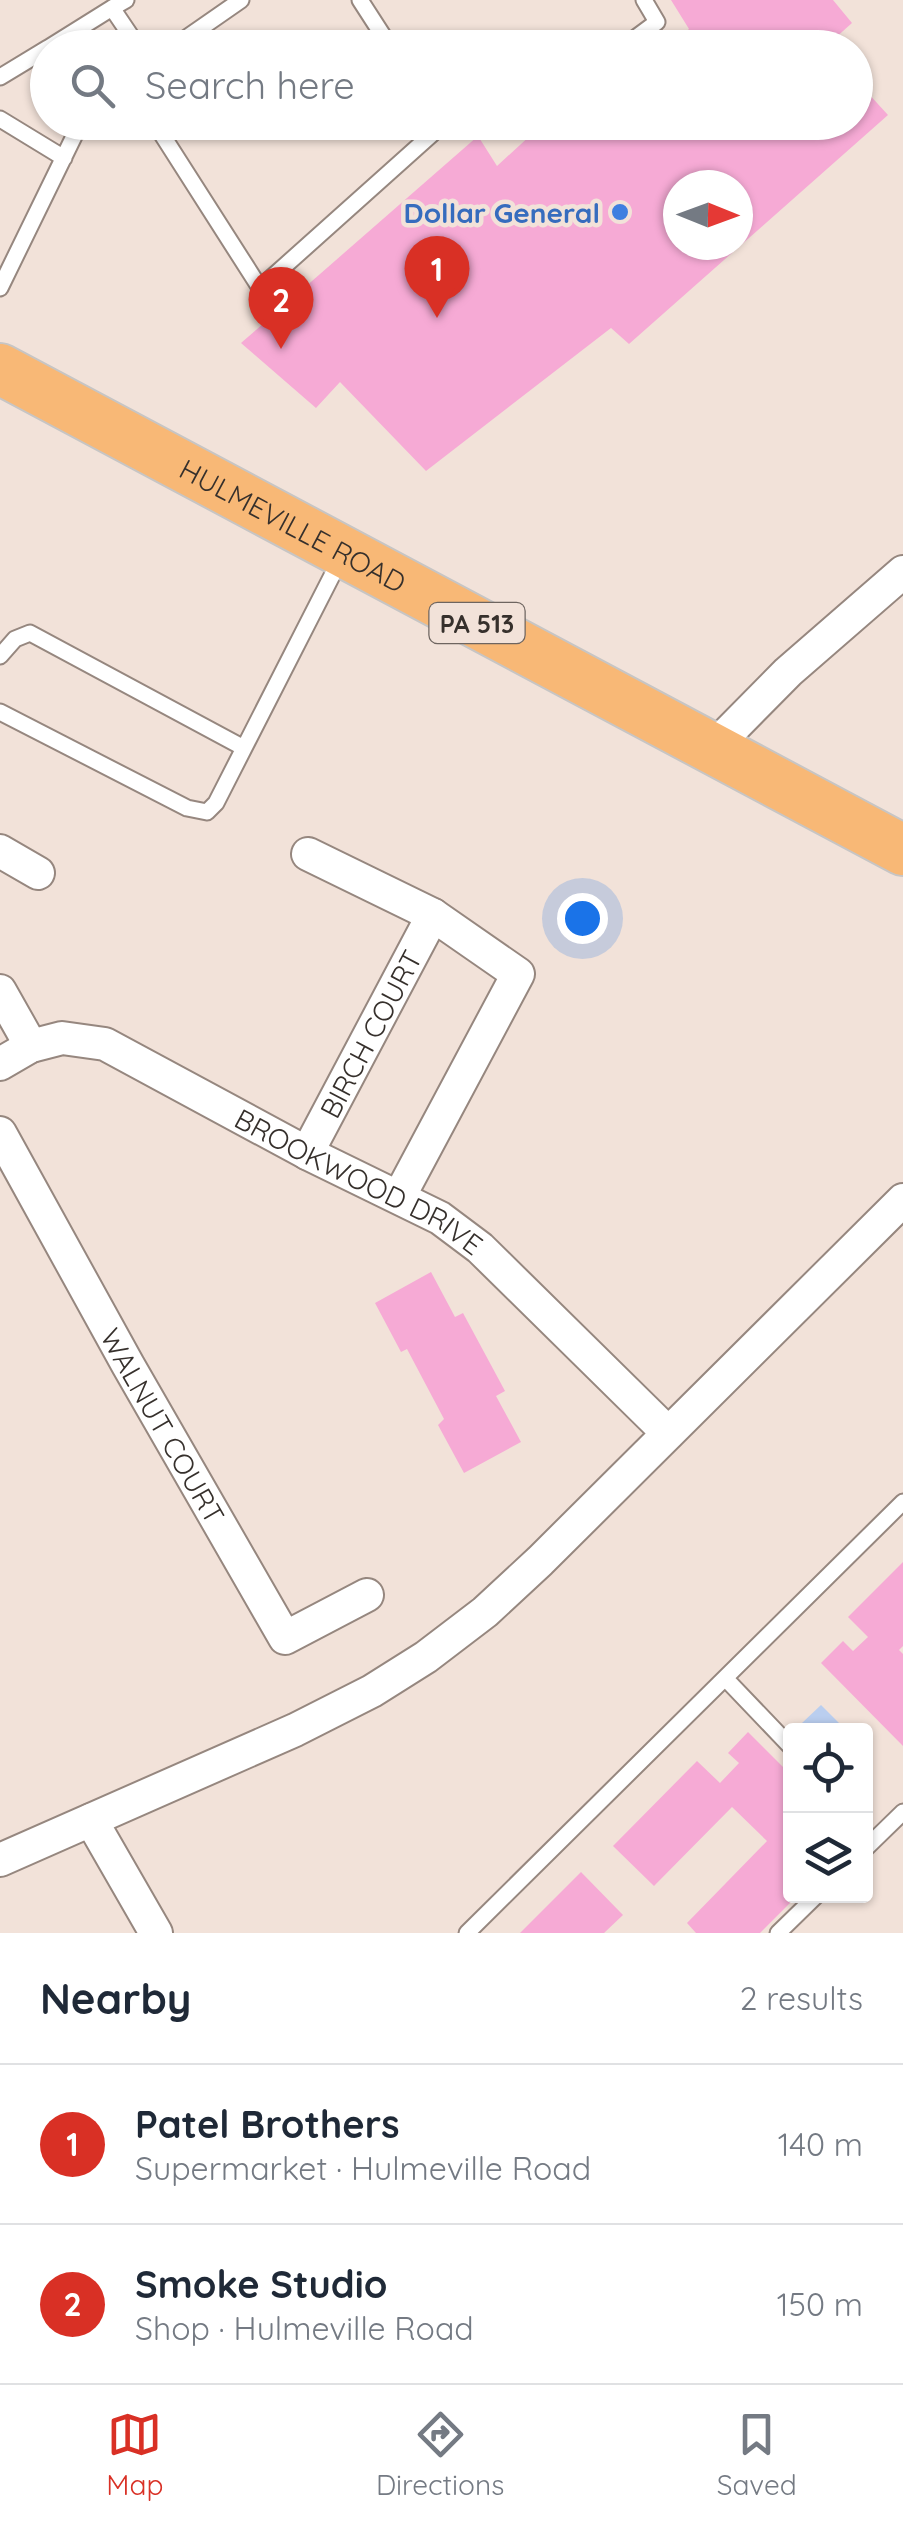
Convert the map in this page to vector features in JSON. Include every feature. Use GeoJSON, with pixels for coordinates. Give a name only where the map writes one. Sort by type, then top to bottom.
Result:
{"type":"FeatureCollection","features":[{"type":"Feature","properties":{"kind":"main road","name":"HULMEVILLE ROAD"},"geometry":{"type":"LineString","coordinates":[[0,369],[903,850]]}},
{"type":"Feature","properties":{"kind":"street"},"geometry":{"type":"LineString","coordinates":[[712,748],[788,672],[903,572]]}},
{"type":"Feature","properties":{"kind":"street"},"geometry":{"type":"LineString","coordinates":[[0,851],[38,873]]}},
{"type":"Feature","properties":{"kind":"street"},"geometry":{"type":"LineString","coordinates":[[308,854],[432,915],[518,974],[399,1197]]}},
{"type":"Feature","properties":{"kind":"street","name":"BIRCH COURT"},"geometry":{"type":"LineString","coordinates":[[306,1153],[432,915]]}},
{"type":"Feature","properties":{"kind":"street"},"geometry":{"type":"LineString","coordinates":[[0,991],[31,1046]]}},
{"type":"Feature","properties":{"kind":"street","name":"BROOKWOOD DRIVE"},"geometry":{"type":"LineString","coordinates":[[0,1064],[31,1046],[62,1038],[105,1044],[306,1153],[440,1218],[480,1248],[668,1433]]}},
{"type":"Feature","properties":{"kind":"street","name":"WALNUT COURT"},"geometry":{"type":"LineString","coordinates":[[0,1133],[286,1638],[367,1595]]}},
{"type":"Feature","properties":{"kind":"street"},"geometry":{"type":"LineString","coordinates":[[0,1860],[296,1730],[372,1692],[426,1657],[512,1586],[903,1200]]}},
{"type":"Feature","properties":{"kind":"street"},"geometry":{"type":"LineString","coordinates":[[91,1820],[156,1933]]}},
{"type":"Feature","properties":{"kind":"lane"},"geometry":{"type":"LineString","coordinates":[[198,30],[241,0]]}},
{"type":"Feature","properties":{"kind":"lane"},"geometry":{"type":"LineString","coordinates":[[360,0],[379,30]]}},
{"type":"Feature","properties":{"kind":"lane"},"geometry":{"type":"LineString","coordinates":[[644,0],[657,22],[646,30]]}},
{"type":"Feature","properties":{"kind":"lane"},"geometry":{"type":"LineString","coordinates":[[76,30],[118,3],[131,30]]}},
{"type":"Feature","properties":{"kind":"lane"},"geometry":{"type":"LineString","coordinates":[[0,78],[30,59]]}},
{"type":"Feature","properties":{"kind":"lane"},"geometry":{"type":"LineString","coordinates":[[0,119],[30,137]]}},
{"type":"Feature","properties":{"kind":"lane"},"geometry":{"type":"LineString","coordinates":[[34,140],[64,158]]}},
{"type":"Feature","properties":{"kind":"lane"},"geometry":{"type":"LineString","coordinates":[[0,288],[72,140]]}},
{"type":"Feature","properties":{"kind":"lane"},"geometry":{"type":"LineString","coordinates":[[165,140],[260,288],[425,140]]}},
{"type":"Feature","properties":{"kind":"lane"},"geometry":{"type":"LineString","coordinates":[[0,712],[198,812],[207,812],[216,804],[344,552]]}},
{"type":"Feature","properties":{"kind":"lane"},"geometry":{"type":"LineString","coordinates":[[0,656],[15,639],[30,634],[244,748]]}},
{"type":"Feature","properties":{"kind":"lane"},"geometry":{"type":"LineString","coordinates":[[467,1933],[903,1502]]}},
{"type":"Feature","properties":{"kind":"lane"},"geometry":{"type":"LineString","coordinates":[[725,1678],[783,1739]]}},
{"type":"Feature","properties":{"kind":"lane"},"geometry":{"type":"LineString","coordinates":[[873,1834],[903,1812]]}},
{"type":"Feature","properties":{"kind":"lane"},"geometry":{"type":"LineString","coordinates":[[778,1933],[809,1903]]}},
{"type":"Feature","properties":{"kind":"water"},"geometry":{"type":"Polygon","coordinates":[[[821,1705],[839,1723],[802,1723],[821,1705]]]}},
{"type":"Feature","properties":{"kind":"building"},"geometry":{"type":"Polygon","coordinates":[[[671,0],[833,0],[852,23],[844,30],[689,29],[671,0]]]}},
{"type":"Feature","properties":{"kind":"building"},"geometry":{"type":"Polygon","coordinates":[[[873,99],[888,115],[873,128],[873,99]]]}},
{"type":"Feature","properties":{"kind":"building"},"geometry":{"type":"Polygon","coordinates":[[[473,140],[481,140],[497,166],[525,140],[860,140],[753,234],[753,170],[663,170],[663,260],[724,260],[629,344],[611,328],[426,471],[340,382],[316,408],[241,343],[473,140]]]}},
{"type":"Feature","properties":{"kind":"building"},"geometry":{"type":"Polygon","coordinates":[[[431,1272],[455,1317],[463,1313],[505,1391],[496,1396],[521,1442],[464,1473],[438,1425],[444,1419],[407,1349],[401,1352],[375,1303],[431,1272]]]}},
{"type":"Feature","properties":{"kind":"building"},"geometry":{"type":"Polygon","coordinates":[[[903,1562],[903,1646],[899,1650],[903,1654],[903,1746],[821,1663],[843,1641],[853,1651],[868,1637],[848,1617],[903,1562]]]}},
{"type":"Feature","properties":{"kind":"building"},"geometry":{"type":"Polygon","coordinates":[[[748,1732],[783,1767],[783,1903],[790,1903],[760,1933],[696,1933],[687,1923],[767,1841],[732,1807],[654,1886],[613,1846],[697,1761],[720,1783],[739,1763],[728,1753],[748,1732]]]}},
{"type":"Feature","properties":{"kind":"building"},"geometry":{"type":"Polygon","coordinates":[[[581,1872],[623,1915],[604,1933],[520,1933],[581,1872]]]}},
{"type":"Feature","properties":{"kind":"place","name":"Dollar General"},"geometry":{"type":"Point","coordinates":[620,212]}},
{"type":"Feature","properties":{"kind":"place","name":"Patel Brothers"},"geometry":{"type":"Point","coordinates":[437,318]}},
{"type":"Feature","properties":{"kind":"place","name":"Smoke Studio"},"geometry":{"type":"Point","coordinates":[281,349]}}]}
